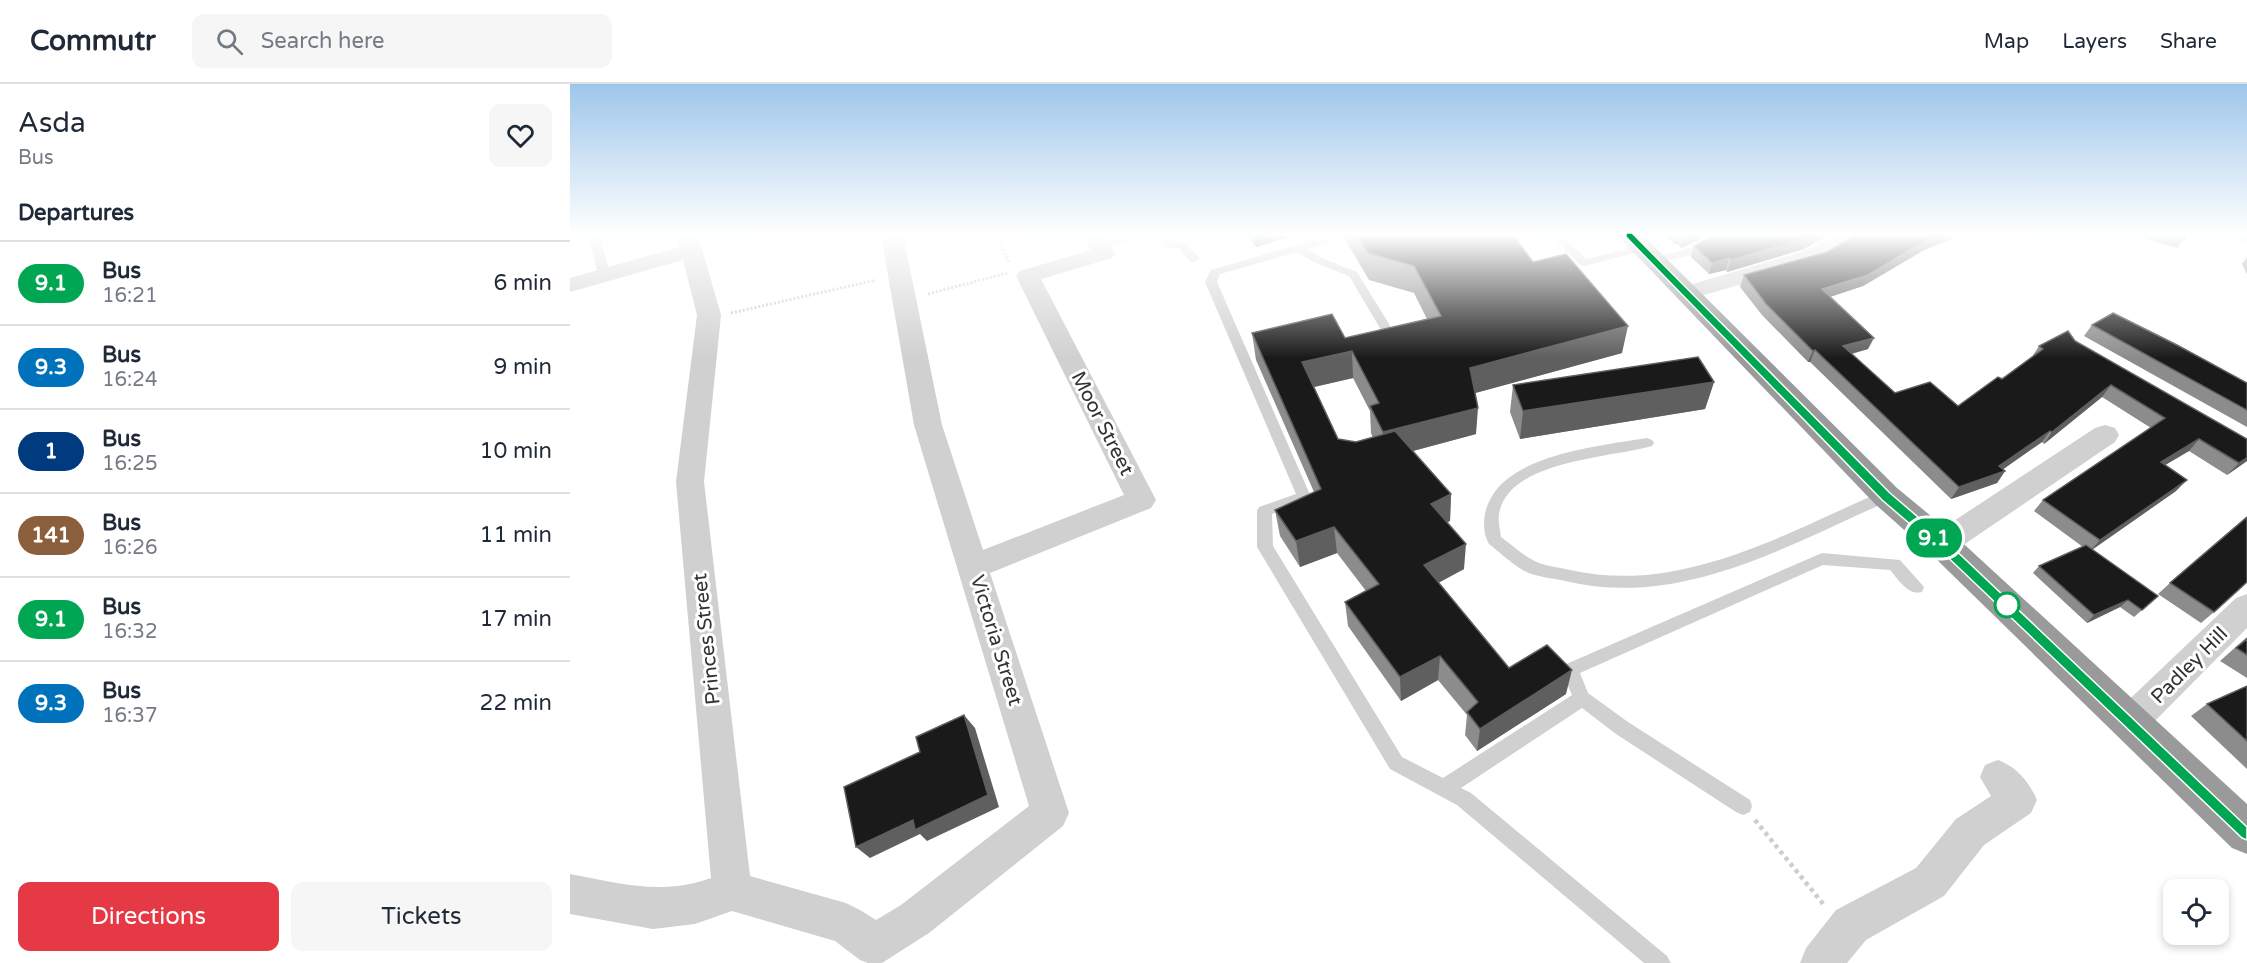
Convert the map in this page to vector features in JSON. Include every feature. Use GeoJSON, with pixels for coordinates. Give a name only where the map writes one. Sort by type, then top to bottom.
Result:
{"type":"FeatureCollection","features":[{"type":"Feature","properties":{"kind":"highway"},"geometry":{"type":"LineString","coordinates":[[1670,276],[1886,496],[1942,544],[2247,833]]}},
{"type":"Feature","properties":{"kind":"street"},"geometry":{"type":"LineString","coordinates":[[570,285],[601,276]]}},
{"type":"Feature","properties":{"kind":"street","name":"Princes Street"},"geometry":{"type":"LineString","coordinates":[[697,276],[708,319],[690,482],[732,891]]}},
{"type":"Feature","properties":{"kind":"street","name":"Victoria Street"},"geometry":{"type":"LineString","coordinates":[[878,954],[915,919],[1050,813],[928,425],[900,276]]}},
{"type":"Feature","properties":{"kind":"street","name":"Moor Street"},"geometry":{"type":"LineString","coordinates":[[974,566],[1141,500],[1028,276]]}},
{"type":"Feature","properties":{"kind":"street"},"geometry":{"type":"LineString","coordinates":[[1687,293],[1745,276]]}},
{"type":"Feature","properties":{"kind":"street"},"geometry":{"type":"LineString","coordinates":[[1942,544],[2105,435]]}},
{"type":"Feature","properties":{"kind":"street","name":"Padley Hill"},"geometry":{"type":"LineString","coordinates":[[2130,722],[2247,607]]}},
{"type":"Feature","properties":{"kind":"street"},"geometry":{"type":"LineString","coordinates":[[1821,963],[1851,925],[1930,882],[1970,832],[2018,800],[1998,777]]}},
{"type":"Feature","properties":{"kind":"street"},"geometry":{"type":"LineString","coordinates":[[570,894],[653,909],[695,904],[732,891],[846,924],[878,954]]}},
{"type":"Feature","properties":{"kind":"lane"},"geometry":{"type":"LineString","coordinates":[[1214,276],[1212,282],[1304,497],[1264,511],[1265,547],[1396,763],[1464,799],[1660,963]]}},
{"type":"Feature","properties":{"kind":"lane"},"geometry":{"type":"LineString","coordinates":[[1354,276],[1394,342]]}},
{"type":"Feature","properties":{"kind":"lane"},"geometry":{"type":"LineString","coordinates":[[1647,443],[1585,453],[1528,471],[1502,489],[1491,511],[1494,540],[1528,566],[1587,580],[1635,582],[1694,575],[1747,557],[1886,496]]}},
{"type":"Feature","properties":{"kind":"lane"},"geometry":{"type":"LineString","coordinates":[[1743,806],[1622,728],[1582,698],[1570,670],[1821,559],[1894,564],[1916,587]]}},
{"type":"Feature","properties":{"kind":"lane"},"geometry":{"type":"LineString","coordinates":[[1444,788],[1582,698]]}},
{"type":"Feature","properties":{"kind":"path"},"geometry":{"type":"LineString","coordinates":[[708,319],[980,276]]}},
{"type":"Feature","properties":{"kind":"path"},"geometry":{"type":"LineString","coordinates":[[1743,806],[1845,932]]}},
{"type":"Feature","properties":{"kind":"building"},"geometry":{"type":"Polygon","coordinates":[[[1419,276],[1585,276],[1628,326],[1470,368],[1478,408],[1383,432],[1370,406],[1379,403],[1352,351],[1302,362],[1338,439],[1356,442],[1395,431],[1451,494],[1431,504],[1466,544],[1424,565],[1509,668],[1547,645],[1572,670],[1480,729],[1467,712],[1478,702],[1440,656],[1400,677],[1345,602],[1379,584],[1334,527],[1296,541],[1275,510],[1321,489],[1252,333],[1332,314],[1345,338],[1441,316],[1419,276]]]}},
{"type":"Feature","properties":{"kind":"building"},"geometry":{"type":"Polygon","coordinates":[[[1745,276],[1865,276],[1822,289],[1874,338],[1843,346],[1895,393],[1930,382],[1958,406],[1998,377],[2002,379],[2043,349],[2039,346],[2068,331],[2075,341],[2247,439],[2247,458],[2239,463],[2199,439],[2161,462],[2187,480],[2100,540],[2043,500],[2165,418],[2111,385],[2052,432],[2050,431],[1999,466],[2005,471],[1959,487],[1766,304],[1745,276]]]}},
{"type":"Feature","properties":{"kind":"building"},"geometry":{"type":"Polygon","coordinates":[[[2113,313],[2247,383],[2247,410],[2092,325],[2113,313]]]}},
{"type":"Feature","properties":{"kind":"building"},"geometry":{"type":"Polygon","coordinates":[[[1698,357],[1714,382],[1523,411],[1513,385],[1698,357]]]}},
{"type":"Feature","properties":{"kind":"building"},"geometry":{"type":"Polygon","coordinates":[[[2247,517],[2247,582],[2214,612],[2170,583],[2247,517]]]}},
{"type":"Feature","properties":{"kind":"building"},"geometry":{"type":"Polygon","coordinates":[[[2086,545],[2158,596],[2142,610],[2128,600],[2094,615],[2039,566],[2086,545]]]}},
{"type":"Feature","properties":{"kind":"building"},"geometry":{"type":"Polygon","coordinates":[[[2247,639],[2247,655],[2236,648],[2247,639]]]}},
{"type":"Feature","properties":{"kind":"building"},"geometry":{"type":"Polygon","coordinates":[[[2247,686],[2247,741],[2207,704],[2247,686]]]}},
{"type":"Feature","properties":{"kind":"building"},"geometry":{"type":"Polygon","coordinates":[[[964,715],[988,795],[915,830],[913,820],[856,847],[844,787],[920,752],[916,737],[964,715]]]}},
{"type":"Feature","properties":{"kind":"bus line","name":"9.1"},"geometry":{"type":"LineString","coordinates":[[1670,276],[1886,496],[1942,544],[2247,833]]}}]}
